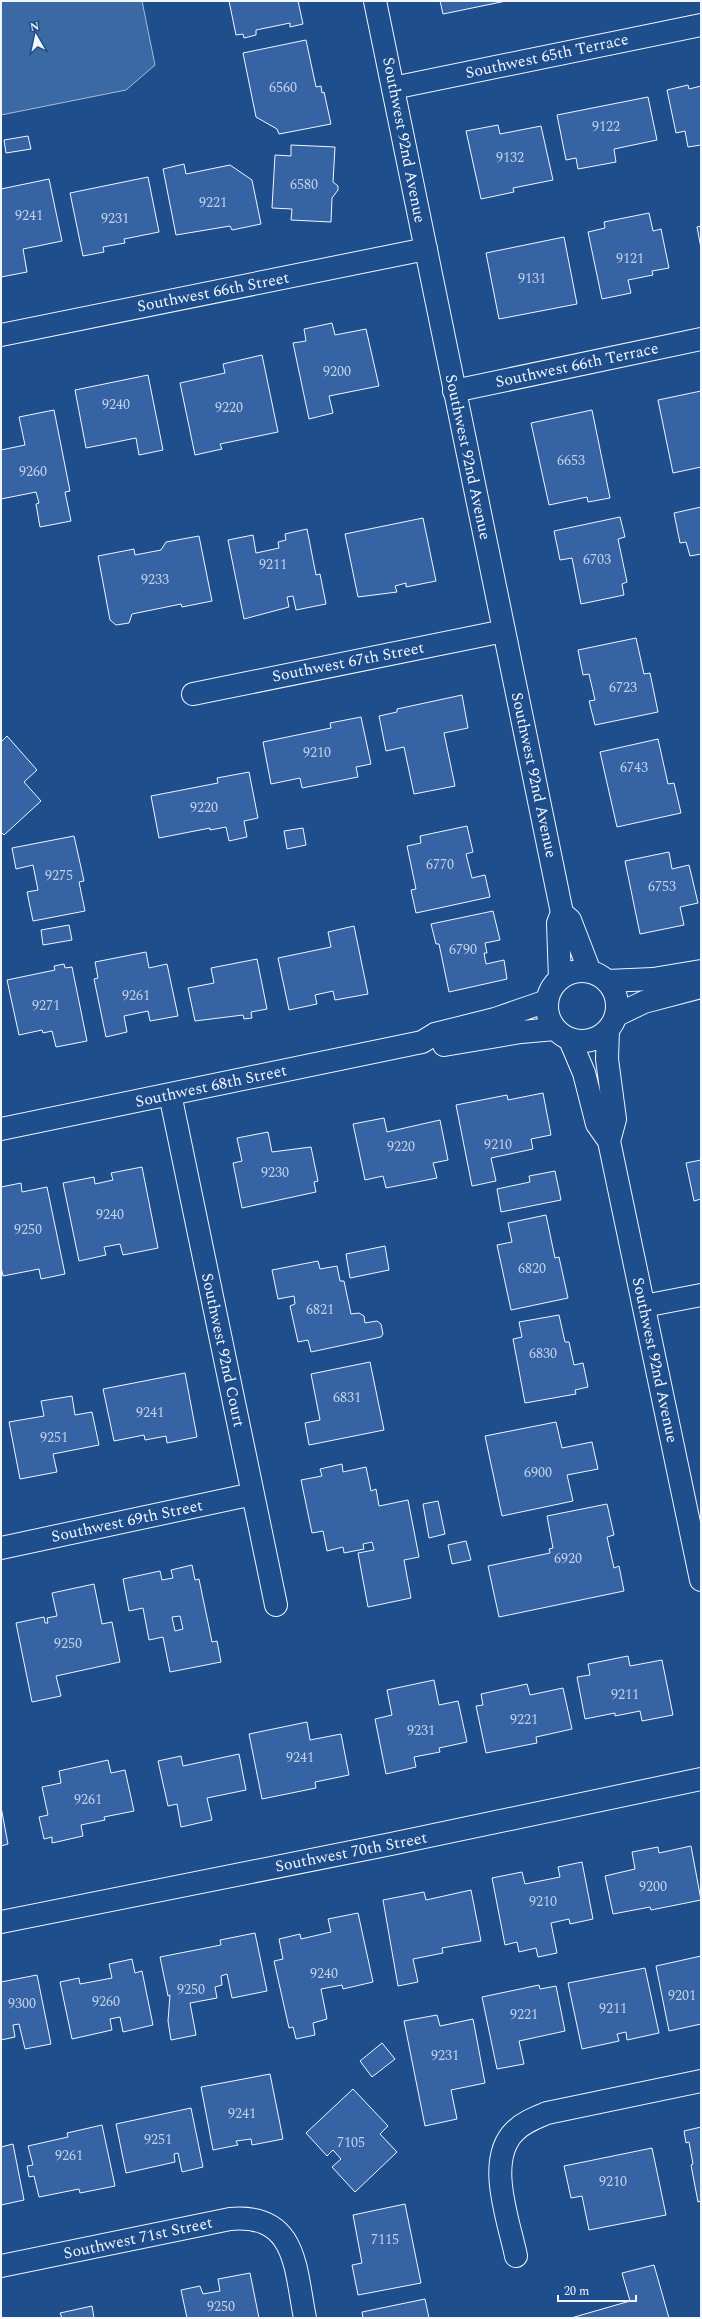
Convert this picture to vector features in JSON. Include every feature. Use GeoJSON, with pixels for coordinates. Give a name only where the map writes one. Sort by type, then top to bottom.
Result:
{"type":"FeatureCollection","features":[{"type":"Feature","properties":{"kind":"street","name":"Southwest 92nd Avenue"},"geometry":{"type":"LineString","coordinates":[[375,1],[562,914],[558,923],[560,979]]}},
{"type":"Feature","properties":{"kind":"street","name":"Southwest 65th Terrace"},"geometry":{"type":"LineString","coordinates":[[393,88],[701,25]]}},
{"type":"Feature","properties":{"kind":"street","name":"Southwest 66th Street"},"geometry":{"type":"LineString","coordinates":[[1,335],[426,249]]}},
{"type":"Feature","properties":{"kind":"street","name":"Southwest 66th Terrace"},"geometry":{"type":"LineString","coordinates":[[454,391],[701,339]]}},
{"type":"Feature","properties":{"kind":"street","name":"Southwest 67th Street"},"geometry":{"type":"LineString","coordinates":[[193,694],[504,631]]}},
{"type":"Feature","properties":{"kind":"street","name":"Southwest 92nd Avenue"},"geometry":{"type":"LineString","coordinates":[[562,914],[570,920],[599,976]]}},
{"type":"Feature","properties":{"kind":"street"},"geometry":{"type":"LineString","coordinates":[[701,971],[653,978],[569,974],[560,979],[552,989],[547,1000],[550,1021],[563,1034],[581,1042],[591,1041],[613,1023],[644,1002],[701,987]]}},
{"type":"Feature","properties":{"kind":"street"},"geometry":{"type":"LineString","coordinates":[[599,976],[618,1000],[613,1023]]}},
{"type":"Feature","properties":{"kind":"street","name":"Southwest 68th Street"},"geometry":{"type":"LineString","coordinates":[[1,1129],[422,1042],[435,1034],[495,1019],[547,1000]]}},
{"type":"Feature","properties":{"kind":"street","name":"Southwest 92nd Avenue"},"geometry":{"type":"LineString","coordinates":[[609,1141],[615,1119],[607,1059],[613,1023]]}},
{"type":"Feature","properties":{"kind":"street","name":"Southwest 68th Street"},"geometry":{"type":"LineString","coordinates":[[422,1042],[436,1047],[521,1032],[563,1034]]}},
{"type":"Feature","properties":{"kind":"street","name":"Southwest 92nd Avenue"},"geometry":{"type":"LineString","coordinates":[[563,1034],[584,1073],[597,1124],[609,1141],[701,1580]]}},
{"type":"Feature","properties":{"kind":"street","name":"Southwest 92nd Court"},"geometry":{"type":"LineString","coordinates":[[170,1094],[276,1605]]}},
{"type":"Feature","properties":{"kind":"street"},"geometry":{"type":"LineString","coordinates":[[644,1306],[701,1295]]}},
{"type":"Feature","properties":{"kind":"street","name":"Southwest 69th Street"},"geometry":{"type":"LineString","coordinates":[[1,1548],[253,1494]]}},
{"type":"Feature","properties":{"kind":"street","name":"Southwest 70th Street"},"geometry":{"type":"LineString","coordinates":[[1,1922],[383,1846],[701,1779]]}},
{"type":"Feature","properties":{"kind":"street"},"geometry":{"type":"LineString","coordinates":[[516,2256],[499,2176],[502,2153],[514,2132],[525,2123],[547,2113],[701,2082]]}},
{"type":"Feature","properties":{"kind":"street","name":"Southwest 71st Street"},"geometry":{"type":"LineString","coordinates":[[1,2266],[230,2219],[253,2218],[274,2227],[284,2236],[291,2252],[305,2318]]}},
{"type":"Feature","properties":{"kind":"water"},"geometry":{"type":"Polygon","coordinates":[[[1,1],[142,1],[155,65],[126,90],[1,115],[1,1]]]}},
{"type":"Feature","properties":{"kind":"building"},"geometry":{"type":"Polygon","coordinates":[[[229,1],[298,1],[303,24],[290,27],[290,23],[256,30],[256,35],[244,38],[243,34],[236,35],[229,1]]]}},
{"type":"Feature","properties":{"kind":"building"},"geometry":{"type":"Polygon","coordinates":[[[440,1],[506,1],[443,14],[440,1]]]}},
{"type":"Feature","properties":{"kind":"building"},"geometry":{"type":"Polygon","coordinates":[[[306,40],[316,87],[321,86],[322,93],[324,92],[331,124],[279,134],[277,129],[256,117],[243,53],[306,40]]]}},
{"type":"Feature","properties":{"kind":"building"},"geometry":{"type":"Polygon","coordinates":[[[688,85],[689,89],[701,86],[701,145],[688,147],[685,131],[676,133],[667,90],[688,85]]]}},
{"type":"Feature","properties":{"kind":"building"},"geometry":{"type":"Polygon","coordinates":[[[648,97],[657,140],[614,149],[616,162],[578,169],[576,158],[566,160],[557,115],[648,97]]]}},
{"type":"Feature","properties":{"kind":"building"},"geometry":{"type":"Polygon","coordinates":[[[498,125],[500,134],[541,126],[553,180],[513,188],[514,192],[481,199],[466,131],[498,125]]]}},
{"type":"Feature","properties":{"kind":"building"},"geometry":{"type":"Polygon","coordinates":[[[28,136],[31,149],[6,153],[4,140],[28,136]]]}},
{"type":"Feature","properties":{"kind":"building"},"geometry":{"type":"Polygon","coordinates":[[[291,145],[335,147],[333,182],[338,186],[338,190],[332,198],[331,222],[291,220],[292,209],[272,208],[275,155],[291,156],[291,145]]]}},
{"type":"Feature","properties":{"kind":"building"},"geometry":{"type":"Polygon","coordinates":[[[184,164],[186,174],[230,165],[252,180],[261,224],[232,230],[230,226],[176,235],[163,169],[184,164]]]}},
{"type":"Feature","properties":{"kind":"building"},"geometry":{"type":"Polygon","coordinates":[[[148,177],[159,232],[124,239],[125,243],[103,247],[104,252],[83,256],[70,193],[148,177]]]}},
{"type":"Feature","properties":{"kind":"building"},"geometry":{"type":"Polygon","coordinates":[[[49,179],[62,241],[23,249],[27,272],[1,277],[1,189],[49,179]]]}},
{"type":"Feature","properties":{"kind":"building"},"geometry":{"type":"Polygon","coordinates":[[[649,213],[653,231],[661,229],[669,268],[652,271],[653,275],[628,280],[631,293],[602,299],[588,232],[605,228],[604,222],[649,213]]]}},
{"type":"Feature","properties":{"kind":"building"},"geometry":{"type":"Polygon","coordinates":[[[701,226],[701,248],[697,227],[701,226]]]}},
{"type":"Feature","properties":{"kind":"building"},"geometry":{"type":"Polygon","coordinates":[[[564,237],[577,304],[499,319],[486,253],[564,237]]]}},
{"type":"Feature","properties":{"kind":"building"},"geometry":{"type":"Polygon","coordinates":[[[332,323],[335,335],[366,329],[379,386],[329,396],[333,413],[309,419],[293,343],[306,341],[304,329],[332,323]]]}},
{"type":"Feature","properties":{"kind":"building"},"geometry":{"type":"Polygon","coordinates":[[[262,355],[278,432],[220,444],[222,449],[195,455],[180,383],[225,373],[223,364],[262,355]]]}},
{"type":"Feature","properties":{"kind":"building"},"geometry":{"type":"Polygon","coordinates":[[[148,375],[163,450],[139,455],[136,438],[86,448],[75,390],[148,375]]]}},
{"type":"Feature","properties":{"kind":"building"},"geometry":{"type":"Polygon","coordinates":[[[701,391],[701,467],[673,473],[658,400],[701,391]]]}},
{"type":"Feature","properties":{"kind":"building"},"geometry":{"type":"Polygon","coordinates":[[[54,410],[70,491],[65,492],[71,521],[40,527],[36,504],[39,503],[36,492],[1,499],[1,450],[25,445],[19,417],[54,410]]]}},
{"type":"Feature","properties":{"kind":"building"},"geometry":{"type":"Polygon","coordinates":[[[592,410],[610,498],[588,502],[587,497],[549,505],[531,423],[592,410]]]}},
{"type":"Feature","properties":{"kind":"building"},"geometry":{"type":"Polygon","coordinates":[[[701,507],[701,554],[690,556],[686,542],[680,543],[674,513],[701,507]]]}},
{"type":"Feature","properties":{"kind":"building"},"geometry":{"type":"Polygon","coordinates":[[[620,517],[625,537],[618,539],[627,582],[622,584],[624,595],[581,604],[572,558],[560,560],[554,531],[620,517]]]}},
{"type":"Feature","properties":{"kind":"building"},"geometry":{"type":"Polygon","coordinates":[[[423,518],[436,581],[406,587],[406,583],[395,586],[397,592],[358,597],[345,534],[423,518]]]}},
{"type":"Feature","properties":{"kind":"building"},"geometry":{"type":"Polygon","coordinates":[[[307,529],[316,575],[320,574],[326,604],[296,610],[293,596],[287,597],[289,607],[244,619],[228,540],[253,535],[256,553],[279,548],[278,542],[286,540],[285,534],[307,529]]]}},
{"type":"Feature","properties":{"kind":"building"},"geometry":{"type":"Polygon","coordinates":[[[199,536],[212,601],[182,607],[181,604],[132,614],[129,623],[116,625],[110,620],[98,556],[134,549],[135,555],[161,550],[166,542],[199,536]]]}},
{"type":"Feature","properties":{"kind":"building"},"geometry":{"type":"Polygon","coordinates":[[[636,638],[644,674],[650,673],[658,712],[595,725],[589,701],[595,700],[589,674],[583,675],[578,650],[636,638]]]}},
{"type":"Feature","properties":{"kind":"building"},"geometry":{"type":"Polygon","coordinates":[[[462,695],[468,728],[444,733],[455,786],[414,794],[404,747],[386,751],[379,716],[397,712],[397,709],[462,695]]]}},
{"type":"Feature","properties":{"kind":"building"},"geometry":{"type":"Polygon","coordinates":[[[361,717],[371,764],[356,767],[358,777],[302,788],[300,778],[271,784],[263,742],[331,728],[330,723],[361,717]]]}},
{"type":"Feature","properties":{"kind":"building"},"geometry":{"type":"Polygon","coordinates":[[[7,736],[37,770],[24,782],[41,801],[4,835],[1,832],[1,742],[7,736]]]}},
{"type":"Feature","properties":{"kind":"building"},"geometry":{"type":"Polygon","coordinates":[[[658,739],[668,784],[674,783],[681,813],[617,827],[600,752],[658,739]]]}},
{"type":"Feature","properties":{"kind":"building"},"geometry":{"type":"Polygon","coordinates":[[[249,772],[258,818],[244,821],[247,837],[229,841],[226,827],[210,830],[210,828],[159,838],[151,796],[218,783],[217,778],[249,772]]]}},
{"type":"Feature","properties":{"kind":"building"},"geometry":{"type":"Polygon","coordinates":[[[467,826],[473,852],[466,854],[472,878],[485,875],[490,897],[416,913],[411,890],[416,889],[407,846],[421,843],[420,836],[467,826]]]}},
{"type":"Feature","properties":{"kind":"building"},"geometry":{"type":"Polygon","coordinates":[[[303,828],[306,845],[287,849],[284,831],[303,828]]]}},
{"type":"Feature","properties":{"kind":"building"},"geometry":{"type":"Polygon","coordinates":[[[74,836],[84,881],[79,882],[85,911],[33,921],[27,892],[38,890],[33,865],[16,869],[12,848],[74,836]]]}},
{"type":"Feature","properties":{"kind":"building"},"geometry":{"type":"Polygon","coordinates":[[[669,852],[672,869],[689,865],[698,903],[680,907],[684,925],[640,934],[625,861],[669,852]]]}},
{"type":"Feature","properties":{"kind":"building"},"geometry":{"type":"Polygon","coordinates":[[[493,911],[500,940],[485,943],[487,953],[484,953],[486,964],[504,960],[507,979],[449,992],[439,944],[436,944],[431,924],[493,911]]]}},
{"type":"Feature","properties":{"kind":"building"},"geometry":{"type":"Polygon","coordinates":[[[69,925],[72,940],[43,945],[41,930],[69,925]]]}},
{"type":"Feature","properties":{"kind":"building"},"geometry":{"type":"Polygon","coordinates":[[[354,926],[368,994],[335,1000],[333,991],[315,995],[317,1004],[289,1010],[278,958],[331,947],[328,932],[354,926]]]}},
{"type":"Feature","properties":{"kind":"building"},"geometry":{"type":"Polygon","coordinates":[[[146,952],[149,968],[167,964],[178,1016],[150,1021],[148,1011],[124,1016],[127,1032],[106,1037],[94,979],[98,978],[95,962],[146,952]]]}},
{"type":"Feature","properties":{"kind":"building"},"geometry":{"type":"Polygon","coordinates":[[[257,959],[267,1009],[251,1012],[252,1018],[244,1019],[243,1015],[195,1021],[188,988],[214,983],[211,968],[257,959]]]}},
{"type":"Feature","properties":{"kind":"building"},"geometry":{"type":"Polygon","coordinates":[[[64,964],[65,968],[72,967],[87,1041],[56,1047],[52,1031],[43,1033],[42,1030],[19,1035],[7,980],[55,970],[54,966],[64,964]]]}},
{"type":"Feature","properties":{"kind":"building"},"geometry":{"type":"Polygon","coordinates":[[[543,1093],[551,1135],[531,1139],[533,1149],[491,1158],[496,1181],[472,1186],[456,1105],[507,1095],[508,1100],[543,1093]]]}},
{"type":"Feature","properties":{"kind":"building"},"geometry":{"type":"Polygon","coordinates":[[[384,1118],[387,1132],[440,1120],[448,1160],[433,1163],[437,1178],[386,1188],[383,1176],[365,1180],[353,1124],[384,1118]]]}},
{"type":"Feature","properties":{"kind":"building"},"geometry":{"type":"Polygon","coordinates":[[[268,1132],[272,1152],[311,1147],[318,1181],[314,1182],[316,1192],[242,1208],[233,1163],[242,1161],[237,1138],[268,1132]]]}},
{"type":"Feature","properties":{"kind":"building"},"geometry":{"type":"Polygon","coordinates":[[[701,1160],[701,1199],[694,1201],[686,1163],[701,1160]]]}},
{"type":"Feature","properties":{"kind":"building"},"geometry":{"type":"Polygon","coordinates":[[[142,1167],[158,1248],[123,1255],[120,1244],[104,1247],[106,1255],[79,1261],[63,1183],[94,1177],[95,1184],[113,1180],[111,1173],[142,1167]]]}},
{"type":"Feature","properties":{"kind":"building"},"geometry":{"type":"Polygon","coordinates":[[[555,1171],[561,1200],[501,1212],[497,1189],[530,1182],[529,1176],[555,1171]]]}},
{"type":"Feature","properties":{"kind":"building"},"geometry":{"type":"Polygon","coordinates":[[[21,1183],[22,1192],[47,1187],[65,1274],[41,1279],[39,1269],[3,1276],[1,1267],[1,1187],[21,1183]]]}},
{"type":"Feature","properties":{"kind":"building"},"geometry":{"type":"Polygon","coordinates":[[[546,1215],[555,1258],[559,1257],[568,1298],[511,1310],[497,1245],[512,1242],[508,1223],[546,1215]]]}},
{"type":"Feature","properties":{"kind":"building"},"geometry":{"type":"Polygon","coordinates":[[[385,1246],[389,1270],[350,1278],[346,1254],[385,1246]]]}},
{"type":"Feature","properties":{"kind":"building"},"geometry":{"type":"Polygon","coordinates":[[[318,1261],[320,1269],[337,1266],[340,1281],[344,1281],[351,1314],[359,1313],[364,1316],[365,1323],[377,1321],[381,1324],[383,1334],[381,1337],[311,1352],[308,1340],[298,1342],[290,1306],[295,1304],[294,1296],[278,1299],[272,1270],[318,1261]]]}},
{"type":"Feature","properties":{"kind":"building"},"geometry":{"type":"Polygon","coordinates":[[[559,1315],[565,1342],[569,1342],[574,1365],[583,1363],[588,1387],[575,1390],[576,1394],[525,1403],[513,1339],[522,1337],[519,1322],[559,1315]]]}},
{"type":"Feature","properties":{"kind":"building"},"geometry":{"type":"Polygon","coordinates":[[[370,1362],[384,1430],[309,1445],[305,1423],[320,1420],[311,1374],[370,1362]]]}},
{"type":"Feature","properties":{"kind":"building"},"geometry":{"type":"Polygon","coordinates":[[[185,1373],[197,1437],[167,1443],[166,1436],[145,1440],[144,1435],[114,1441],[103,1389],[185,1373]]]}},
{"type":"Feature","properties":{"kind":"building"},"geometry":{"type":"Polygon","coordinates":[[[72,1396],[75,1415],[92,1412],[99,1445],[53,1454],[57,1472],[20,1479],[9,1422],[44,1416],[41,1401],[72,1396]]]}},
{"type":"Feature","properties":{"kind":"building"},"geometry":{"type":"Polygon","coordinates":[[[556,1422],[562,1448],[592,1442],[598,1469],[567,1475],[573,1501],[502,1516],[485,1436],[556,1422]]]}},
{"type":"Feature","properties":{"kind":"building"},"geometry":{"type":"Polygon","coordinates":[[[342,1464],[343,1472],[366,1467],[371,1491],[376,1489],[379,1506],[408,1500],[419,1557],[404,1560],[411,1598],[368,1607],[358,1553],[374,1550],[372,1542],[363,1544],[364,1549],[344,1553],[343,1547],[327,1551],[323,1531],[312,1533],[301,1480],[322,1476],[320,1469],[342,1464]]]}},
{"type":"Feature","properties":{"kind":"building"},"geometry":{"type":"Polygon","coordinates":[[[438,1501],[445,1534],[429,1538],[423,1504],[438,1501]]]}},
{"type":"Feature","properties":{"kind":"building"},"geometry":{"type":"Polygon","coordinates":[[[607,1504],[614,1535],[607,1537],[614,1568],[619,1566],[624,1591],[499,1617],[488,1566],[550,1553],[549,1549],[553,1548],[547,1516],[607,1504]]]}},
{"type":"Feature","properties":{"kind":"building"},"geometry":{"type":"Polygon","coordinates":[[[466,1541],[471,1560],[452,1564],[448,1545],[466,1541]]]}},
{"type":"Feature","properties":{"kind":"building"},"geometry":{"type":"Polygon","coordinates":[[[192,1565],[195,1580],[199,1579],[212,1642],[217,1641],[221,1662],[170,1672],[163,1637],[149,1640],[143,1608],[129,1611],[123,1579],[160,1571],[162,1580],[173,1578],[171,1570],[192,1565]],[[180,1616],[172,1617],[175,1631],[183,1629],[180,1616]]]}},
{"type":"Feature","properties":{"kind":"building"},"geometry":{"type":"Polygon","coordinates":[[[94,1584],[102,1624],[112,1622],[120,1662],[56,1676],[61,1696],[32,1702],[16,1623],[44,1617],[45,1623],[48,1623],[47,1618],[57,1616],[52,1593],[94,1584]]]}},
{"type":"Feature","properties":{"kind":"building"},"geometry":{"type":"Polygon","coordinates":[[[628,1656],[630,1666],[662,1660],[673,1715],[642,1721],[640,1711],[615,1716],[615,1713],[585,1719],[577,1677],[590,1675],[588,1664],[628,1656]]]}},
{"type":"Feature","properties":{"kind":"building"},"geometry":{"type":"Polygon","coordinates":[[[434,1680],[439,1705],[458,1701],[467,1742],[439,1748],[440,1752],[414,1757],[416,1767],[386,1774],[375,1719],[392,1715],[387,1690],[434,1680]]]}},
{"type":"Feature","properties":{"kind":"building"},"geometry":{"type":"Polygon","coordinates":[[[527,1684],[530,1695],[563,1688],[572,1729],[536,1737],[537,1743],[486,1753],[476,1706],[483,1705],[481,1694],[527,1684]]]}},
{"type":"Feature","properties":{"kind":"building"},"geometry":{"type":"Polygon","coordinates":[[[307,1722],[310,1740],[341,1734],[349,1775],[315,1782],[316,1788],[262,1799],[249,1734],[307,1722]]]}},
{"type":"Feature","properties":{"kind":"building"},"geometry":{"type":"Polygon","coordinates":[[[239,1754],[246,1790],[207,1798],[212,1820],[181,1827],[177,1804],[168,1806],[158,1761],[181,1756],[183,1766],[239,1754]]]}},
{"type":"Feature","properties":{"kind":"building"},"geometry":{"type":"Polygon","coordinates":[[[108,1760],[111,1773],[125,1770],[134,1811],[104,1817],[105,1820],[81,1825],[83,1836],[52,1843],[52,1837],[44,1839],[39,1817],[48,1815],[42,1787],[61,1783],[59,1771],[108,1760]]]}},
{"type":"Feature","properties":{"kind":"building"},"geometry":{"type":"Polygon","coordinates":[[[1,1807],[8,1844],[1,1846],[1,1807]]]}},
{"type":"Feature","properties":{"kind":"building"},"geometry":{"type":"Polygon","coordinates":[[[691,1846],[701,1900],[651,1910],[650,1907],[613,1914],[605,1876],[635,1869],[632,1852],[658,1847],[659,1853],[691,1846]]]}},
{"type":"Feature","properties":{"kind":"building"},"geometry":{"type":"Polygon","coordinates":[[[582,1862],[593,1919],[570,1924],[569,1919],[551,1923],[557,1953],[538,1957],[536,1948],[519,1952],[517,1942],[505,1945],[492,1878],[522,1872],[525,1884],[560,1877],[558,1867],[582,1862]]]}},
{"type":"Feature","properties":{"kind":"building"},"geometry":{"type":"Polygon","coordinates":[[[471,1890],[481,1941],[442,1948],[443,1953],[413,1959],[418,1982],[398,1986],[383,1900],[424,1892],[426,1900],[471,1890]]]}},
{"type":"Feature","properties":{"kind":"building"},"geometry":{"type":"Polygon","coordinates":[[[358,1913],[373,1982],[343,1989],[342,1985],[321,1989],[327,2019],[313,2023],[315,2035],[296,2039],[293,2027],[289,2028],[274,1961],[283,1959],[279,1939],[300,1934],[301,1939],[331,1932],[328,1919],[358,1913]]]}},
{"type":"Feature","properties":{"kind":"building"},"geometry":{"type":"Polygon","coordinates":[[[255,1933],[267,1991],[232,1998],[227,1974],[221,1976],[222,1985],[215,1987],[217,1998],[190,2003],[196,2035],[171,2040],[168,2021],[170,1995],[168,1996],[160,1957],[221,1945],[220,1940],[255,1933]]]}},
{"type":"Feature","properties":{"kind":"building"},"geometry":{"type":"Polygon","coordinates":[[[701,1956],[701,2024],[669,2031],[656,1966],[701,1956]]]}},
{"type":"Feature","properties":{"kind":"building"},"geometry":{"type":"Polygon","coordinates":[[[132,1959],[135,1973],[142,1971],[153,2025],[123,2032],[120,2017],[110,2019],[112,2030],[72,2039],[60,1982],[79,1978],[80,1984],[112,1978],[109,1964],[132,1959]]]}},
{"type":"Feature","properties":{"kind":"building"},"geometry":{"type":"Polygon","coordinates":[[[645,1968],[659,2033],[627,2040],[626,2032],[617,2034],[619,2041],[582,2049],[568,1983],[645,1968]]]}},
{"type":"Feature","properties":{"kind":"building"},"geometry":{"type":"Polygon","coordinates":[[[37,1975],[51,2044],[25,2049],[19,2024],[13,2025],[15,2037],[1,2040],[1,1982],[37,1975]]]}},
{"type":"Feature","properties":{"kind":"building"},"geometry":{"type":"Polygon","coordinates":[[[539,1985],[540,1989],[556,1986],[565,2031],[519,2041],[524,2064],[497,2069],[482,1997],[539,1985]]]}},
{"type":"Feature","properties":{"kind":"building"},"geometry":{"type":"Polygon","coordinates":[[[437,2015],[440,2026],[473,2019],[485,2083],[451,2090],[457,2119],[425,2126],[404,2021],[437,2015]]]}},
{"type":"Feature","properties":{"kind":"building"},"geometry":{"type":"Polygon","coordinates":[[[382,2043],[395,2059],[372,2077],[360,2061],[382,2043]]]}},
{"type":"Feature","properties":{"kind":"building"},"geometry":{"type":"Polygon","coordinates":[[[270,2074],[283,2139],[252,2145],[251,2139],[236,2141],[238,2145],[213,2150],[201,2087],[270,2074]]]}},
{"type":"Feature","properties":{"kind":"building"},"geometry":{"type":"Polygon","coordinates":[[[353,2089],[388,2126],[380,2134],[397,2152],[355,2192],[332,2167],[341,2159],[333,2150],[327,2156],[306,2133],[353,2089]]]}},
{"type":"Feature","properties":{"kind":"building"},"geometry":{"type":"Polygon","coordinates":[[[191,2108],[203,2167],[182,2172],[178,2153],[174,2154],[175,2162],[126,2173],[116,2124],[191,2108]]]}},
{"type":"Feature","properties":{"kind":"building"},"geometry":{"type":"Polygon","coordinates":[[[102,2125],[115,2186],[80,2193],[79,2189],[39,2197],[34,2176],[29,2177],[27,2166],[33,2165],[28,2146],[68,2137],[67,2133],[102,2125]]]}},
{"type":"Feature","properties":{"kind":"building"},"geometry":{"type":"Polygon","coordinates":[[[701,2127],[701,2201],[698,2202],[691,2165],[693,2164],[689,2142],[686,2143],[684,2131],[701,2127]]]}},
{"type":"Feature","properties":{"kind":"building"},"geometry":{"type":"Polygon","coordinates":[[[13,2144],[24,2200],[1,2205],[1,2147],[13,2144]]]}},
{"type":"Feature","properties":{"kind":"building"},"geometry":{"type":"Polygon","coordinates":[[[652,2148],[666,2215],[589,2230],[582,2196],[571,2198],[564,2166],[652,2148]]]}},
{"type":"Feature","properties":{"kind":"building"},"geometry":{"type":"Polygon","coordinates":[[[405,2204],[421,2283],[358,2295],[352,2265],[362,2263],[353,2215],[405,2204]]]}},
{"type":"Feature","properties":{"kind":"building"},"geometry":{"type":"Polygon","coordinates":[[[654,2265],[669,2318],[571,2318],[630,2301],[622,2273],[654,2265]]]}},
{"type":"Feature","properties":{"kind":"building"},"geometry":{"type":"Polygon","coordinates":[[[250,2273],[259,2318],[187,2318],[181,2290],[200,2286],[203,2294],[220,2291],[218,2279],[250,2273]]]}},
{"type":"Feature","properties":{"kind":"building"},"geometry":{"type":"Polygon","coordinates":[[[425,2299],[429,2318],[363,2318],[362,2312],[425,2299]]]}},
{"type":"Feature","properties":{"kind":"building"},"geometry":{"type":"Polygon","coordinates":[[[92,2306],[94,2318],[62,2318],[60,2313],[92,2306]]]}}]}
